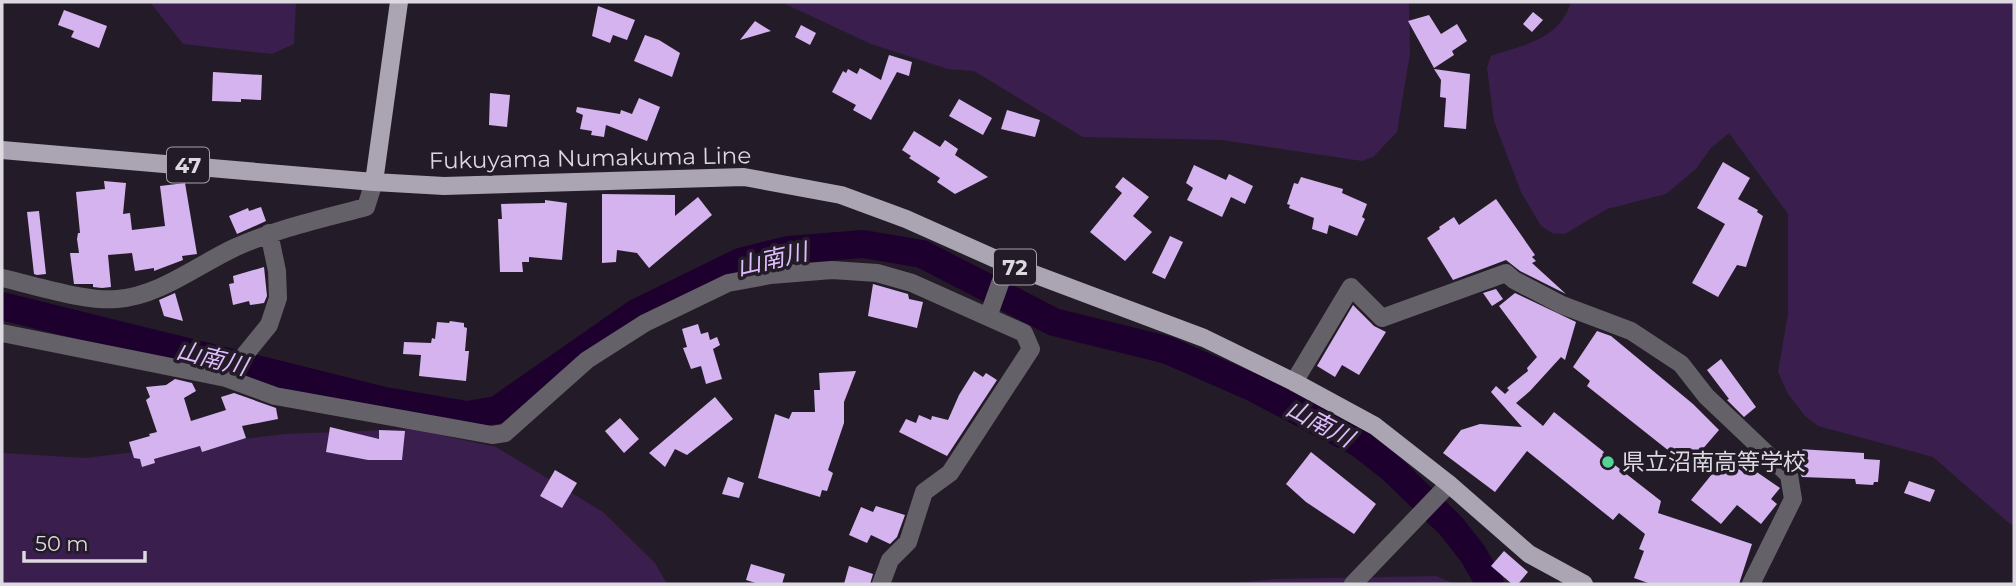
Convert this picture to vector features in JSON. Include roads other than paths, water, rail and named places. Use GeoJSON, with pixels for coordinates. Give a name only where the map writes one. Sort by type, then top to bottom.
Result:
{"type":"FeatureCollection","features":[{"type":"Feature","properties":{"kind":"main road"},"geometry":{"type":"LineString","coordinates":[[374,182],[398,2]]}},
{"type":"Feature","properties":{"kind":"main road","name":"47"},"geometry":{"type":"LineString","coordinates":[[2,150],[374,182]]}},
{"type":"Feature","properties":{"kind":"main road","name":"Fukuyama Numakuma Line"},"geometry":{"type":"LineString","coordinates":[[374,182],[444,186],[744,177],[841,195],[906,219],[1007,264],[1204,338],[1294,382],[1375,426],[1445,489],[1529,554],[1584,584]]}},
{"type":"Feature","properties":{"kind":"street"},"geometry":{"type":"LineString","coordinates":[[2,278],[80,296],[115,300],[144,295],[269,233],[366,207],[374,182]]}},
{"type":"Feature","properties":{"kind":"street"},"geometry":{"type":"LineString","coordinates":[[229,374],[269,325],[278,299],[277,271],[269,233]]}},
{"type":"Feature","properties":{"kind":"street"},"geometry":{"type":"LineString","coordinates":[[989,315],[1007,264]]}},
{"type":"Feature","properties":{"kind":"street"},"geometry":{"type":"LineString","coordinates":[[2,333],[229,374],[275,396],[492,435],[505,433],[587,360],[645,323],[729,283],[771,275],[832,270],[877,273],[989,315],[1024,333],[1031,348],[950,473],[924,492],[908,541],[890,560],[881,584]]}},
{"type":"Feature","properties":{"kind":"street"},"geometry":{"type":"LineString","coordinates":[[1294,382],[1351,287],[1382,318],[1506,273],[1562,305],[1631,331],[1681,364],[1706,396],[1789,475],[1793,499],[1751,584]]}},
{"type":"Feature","properties":{"kind":"street"},"geometry":{"type":"LineString","coordinates":[[1353,584],[1445,489]]}},
{"type":"Feature","properties":{"kind":"waterway","name":"山南川"},"geometry":{"type":"LineString","coordinates":[[2,306],[385,401],[467,415],[497,410],[636,313],[740,262],[788,250],[863,244],[922,254],[1054,322],[1167,350],[1254,388],[1359,443],[1392,469],[1451,526],[1473,554],[1490,584]]}},
{"type":"Feature","properties":{"kind":"place","name":"県立沼南高等学校"},"geometry":{"type":"Point","coordinates":[1608,462]}}]}
